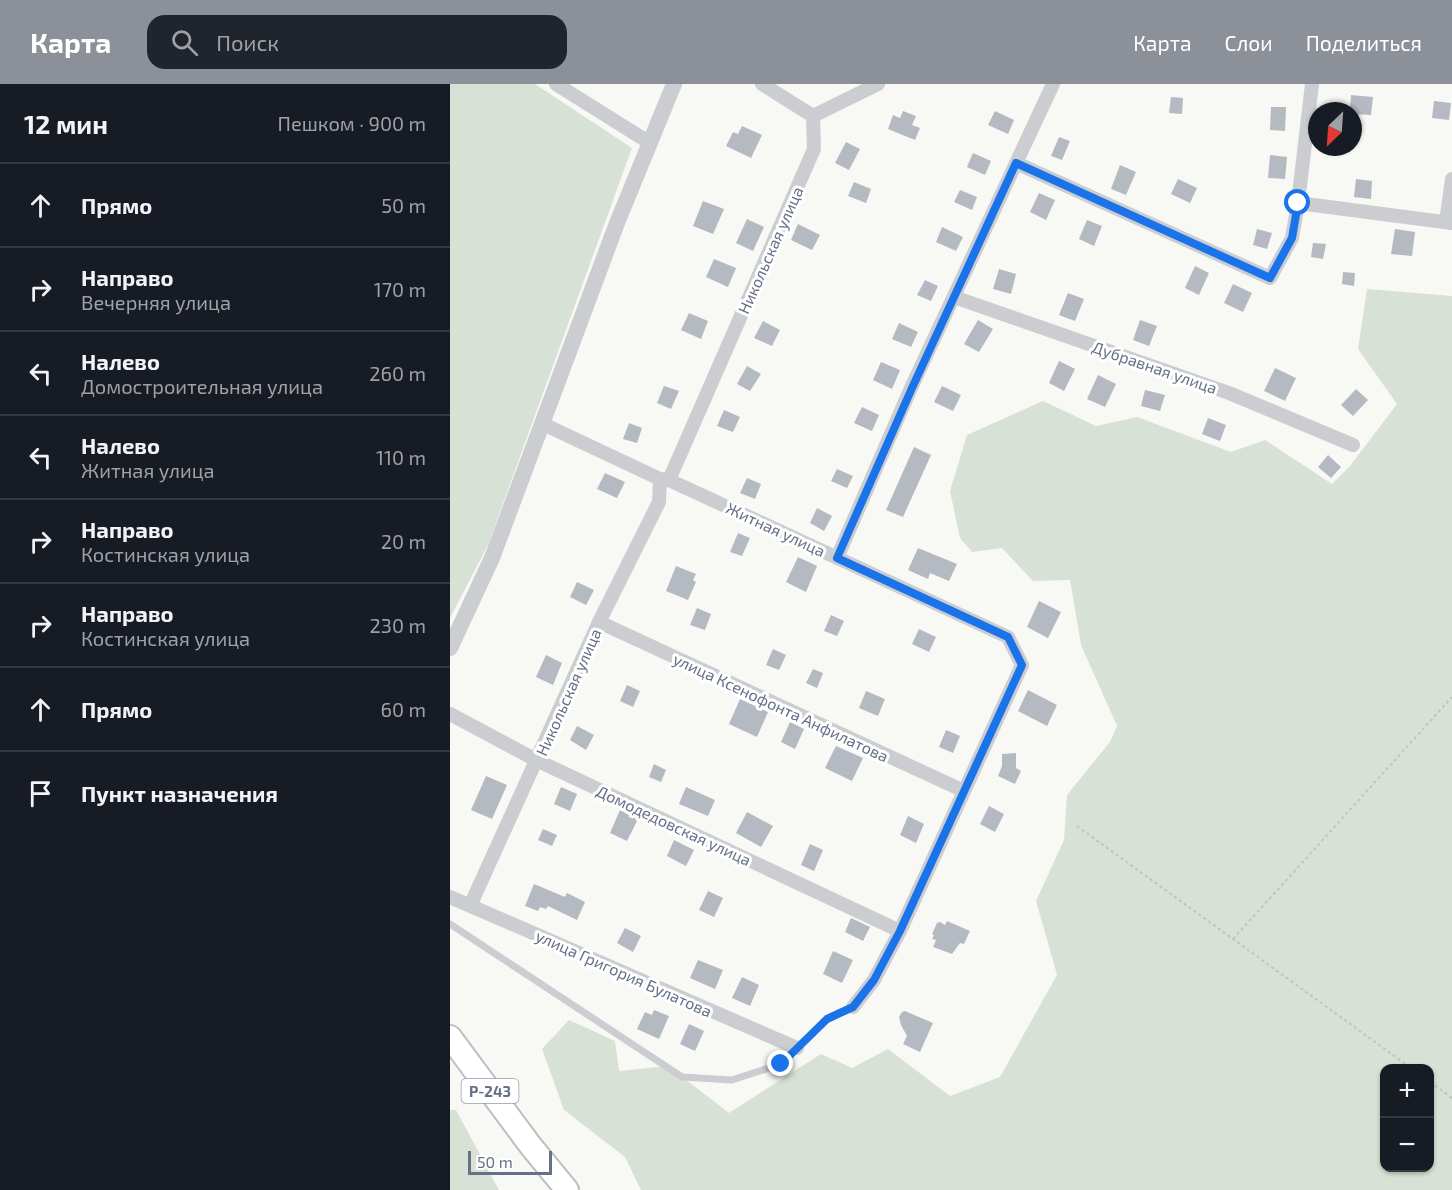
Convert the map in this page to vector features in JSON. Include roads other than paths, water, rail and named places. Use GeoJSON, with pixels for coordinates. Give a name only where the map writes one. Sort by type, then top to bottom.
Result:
{"type":"FeatureCollection","features":[{"type":"Feature","properties":{"kind":"highway","name":"Р-243"},"geometry":{"type":"LineString","coordinates":[[450,1037],[530,1145],[567,1190]]}},
{"type":"Feature","properties":{"kind":"street"},"geometry":{"type":"LineString","coordinates":[[556,84],[650,143]]}},
{"type":"Feature","properties":{"kind":"street"},"geometry":{"type":"LineString","coordinates":[[450,648],[492,558],[617,223],[674,84]]}},
{"type":"Feature","properties":{"kind":"street"},"geometry":{"type":"LineString","coordinates":[[762,84],[813,116],[878,84]]}},
{"type":"Feature","properties":{"kind":"street"},"geometry":{"type":"LineString","coordinates":[[837,558],[912,388],[1053,84]]}},
{"type":"Feature","properties":{"kind":"street"},"geometry":{"type":"LineString","coordinates":[[1016,163],[1270,278],[1292,238],[1312,84]]}},
{"type":"Feature","properties":{"kind":"street","name":"Никольская улица"},"geometry":{"type":"LineString","coordinates":[[470,906],[538,761],[599,622],[659,502],[664,479],[814,150],[813,116]]}},
{"type":"Feature","properties":{"kind":"street"},"geometry":{"type":"LineString","coordinates":[[1298,203],[1449,223],[1452,179]]}},
{"type":"Feature","properties":{"kind":"street","name":"Дубравная улица"},"geometry":{"type":"LineString","coordinates":[[954,297],[1229,393],[1353,445]]}},
{"type":"Feature","properties":{"kind":"street","name":"Житная улица"},"geometry":{"type":"LineString","coordinates":[[543,423],[1008,637],[1022,665],[964,791]]}},
{"type":"Feature","properties":{"kind":"street","name":"улица Ксенофонта Анфилатова"},"geometry":{"type":"LineString","coordinates":[[599,622],[964,791]]}},
{"type":"Feature","properties":{"kind":"street","name":"Домодедовская улица"},"geometry":{"type":"LineString","coordinates":[[450,714],[538,761],[900,931]]}},
{"type":"Feature","properties":{"kind":"street"},"geometry":{"type":"LineString","coordinates":[[853,1007],[874,980],[900,931],[964,791]]}},
{"type":"Feature","properties":{"kind":"street","name":"улица Григория Булатова"},"geometry":{"type":"LineString","coordinates":[[450,897],[797,1048]]}},
{"type":"Feature","properties":{"kind":"lane"},"geometry":{"type":"LineString","coordinates":[[450,924],[682,1077],[732,1080],[781,1064],[827,1019],[853,1007]]}}]}
